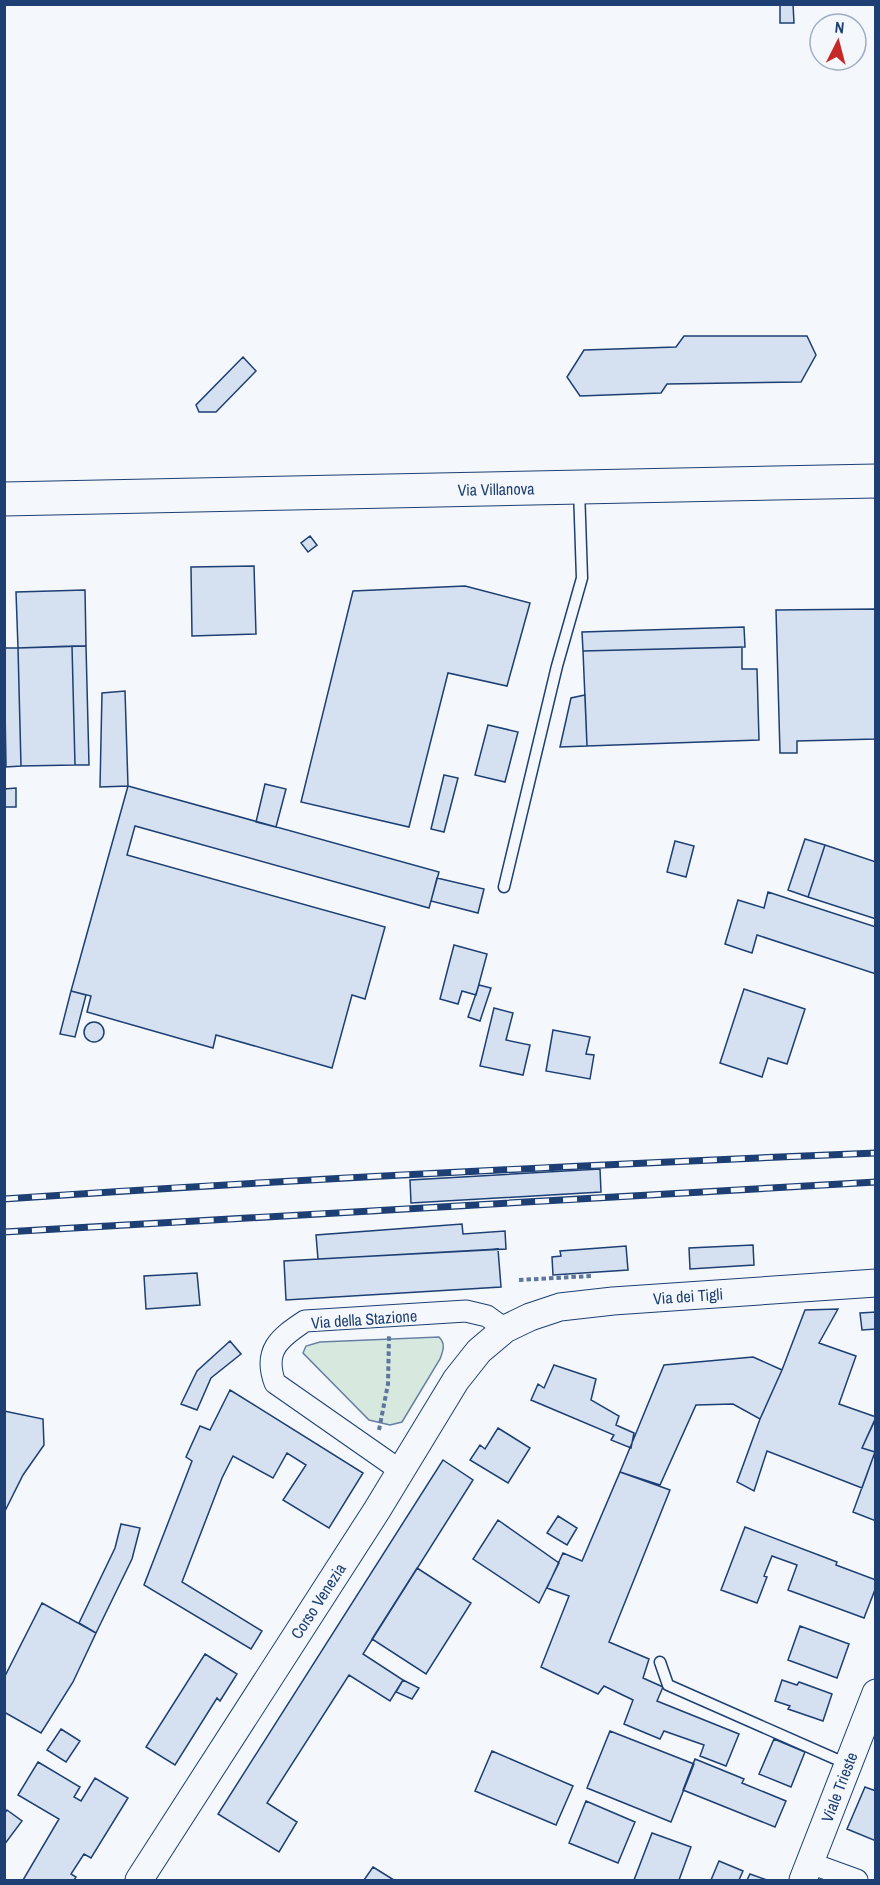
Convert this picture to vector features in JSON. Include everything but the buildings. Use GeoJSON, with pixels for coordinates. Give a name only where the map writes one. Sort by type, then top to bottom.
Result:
{"type":"FeatureCollection","features":[{"type":"Feature","properties":{"kind":"main road","name":"Via Villanova"},"geometry":{"type":"LineString","coordinates":[[4,499],[876,481]]}},
{"type":"Feature","properties":{"kind":"street","name":"Via dei Tigli"},"geometry":{"type":"LineString","coordinates":[[505,1329],[530,1317],[560,1307],[613,1301],[876,1283]]}},
{"type":"Feature","properties":{"kind":"street","name":"Via della Stazione"},"geometry":{"type":"LineString","coordinates":[[401,1471],[275,1383],[269,1367],[275,1347],[287,1333],[305,1321],[466,1311],[487,1316],[505,1329]]}},
{"type":"Feature","properties":{"kind":"street","name":"Corso Venezia"},"geometry":{"type":"LineString","coordinates":[[139,1881],[401,1471],[456,1380],[479,1351],[505,1329]]}},
{"type":"Feature","properties":{"kind":"street","name":"Viale Trieste"},"geometry":{"type":"LineString","coordinates":[[807,1872],[876,1693]]}},
{"type":"Feature","properties":{"kind":"street"},"geometry":{"type":"LineString","coordinates":[[807,1872],[857,1881]]}},
{"type":"Feature","properties":{"kind":"lane"},"geometry":{"type":"LineString","coordinates":[[504,887],[582,578],[579,488]]}},
{"type":"Feature","properties":{"kind":"lane"},"geometry":{"type":"LineString","coordinates":[[660,1662],[668,1685],[847,1764]]}},
{"type":"Feature","properties":{"kind":"path"},"geometry":{"type":"LineString","coordinates":[[378,1436],[388,1384],[390,1345],[388,1317]]}},
{"type":"Feature","properties":{"kind":"shaded area"},"geometry":{"type":"Polygon","coordinates":[[[439,1337],[443,1345],[440,1359],[402,1422],[390,1425],[369,1420],[303,1353],[306,1346],[320,1342],[439,1337]]]}},
{"type":"Feature","properties":{"kind":"railway"},"geometry":{"type":"LineString","coordinates":[[4,1199],[440,1173],[876,1153]]}},
{"type":"Feature","properties":{"kind":"railway"},"geometry":{"type":"LineString","coordinates":[[4,1232],[876,1182]]}}]}
